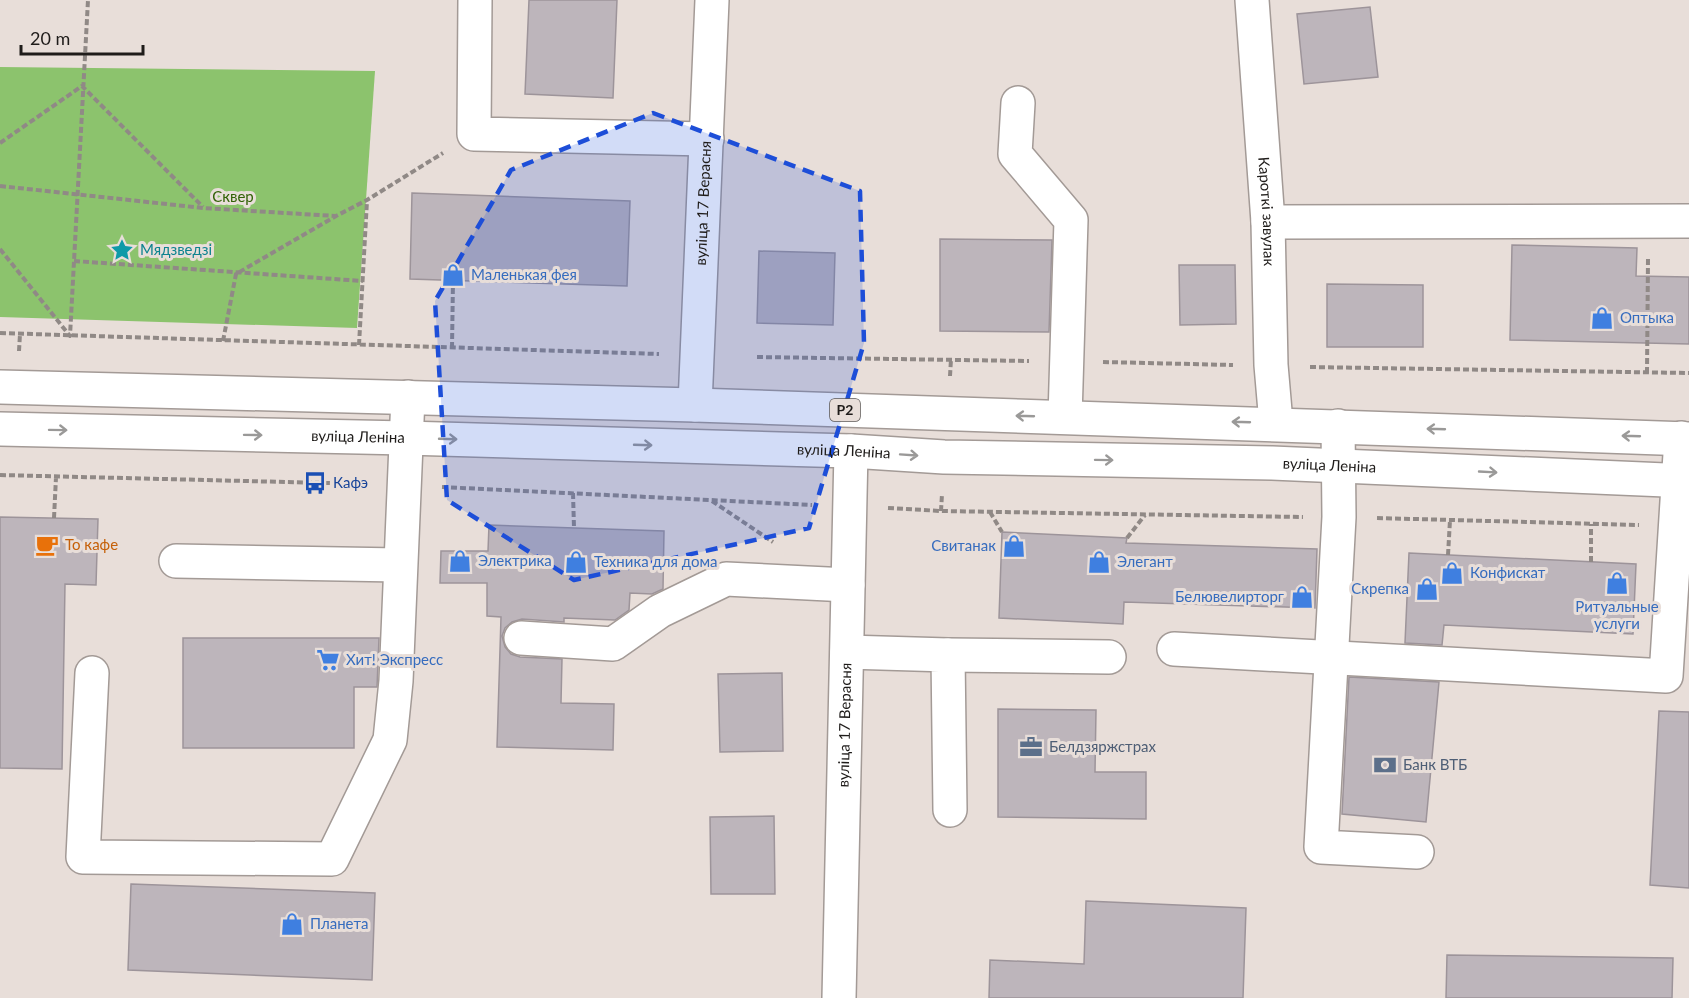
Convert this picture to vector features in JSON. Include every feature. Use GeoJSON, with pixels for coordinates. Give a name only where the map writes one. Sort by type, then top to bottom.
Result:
{"type":"FeatureCollection","features":[{"type":"Feature","properties":{"kind":"main road"},"geometry":{"type":"LineString","coordinates":[[475,0],[474,134],[707,140]]}},
{"type":"Feature","properties":{"kind":"main road","name":"вуліца 17 Верасня"},"geometry":{"type":"LineString","coordinates":[[695,447],[712,0]]}},
{"type":"Feature","properties":{"kind":"main road","name":"Кароткі завулак"},"geometry":{"type":"LineString","coordinates":[[1252,0],[1268,222],[1270,365],[1276,423],[1272,464]]}},
{"type":"Feature","properties":{"kind":"main road"},"geometry":{"type":"LineString","coordinates":[[1018,103],[1015,154],[1071,220],[1065,417]]}},
{"type":"Feature","properties":{"kind":"main road"},"geometry":{"type":"LineString","coordinates":[[1268,222],[1689,222]]}},
{"type":"Feature","properties":{"kind":"main road","name":"Р2"},"geometry":{"type":"LineString","coordinates":[[0,387],[695,405],[1685,438]]}},
{"type":"Feature","properties":{"kind":"main road"},"geometry":{"type":"LineString","coordinates":[[92,673],[83,857],[332,859],[390,740],[396,681],[399,565],[408,397]]}},
{"type":"Feature","properties":{"kind":"main road","name":"вуліца 17 Верасня"},"geometry":{"type":"LineString","coordinates":[[839,998],[852,410]]}},
{"type":"Feature","properties":{"kind":"main road"},"geometry":{"type":"LineString","coordinates":[[1338,426],[1339,517],[1321,847],[1417,852]]}},
{"type":"Feature","properties":{"kind":"main road","name":"вуліца Леніна"},"geometry":{"type":"LineString","coordinates":[[0,429],[406,438],[851,451],[944,457],[1339,466],[1684,481]]}},
{"type":"Feature","properties":{"kind":"main road"},"geometry":{"type":"LineString","coordinates":[[1174,649],[1666,676],[1676,526],[1684,481],[1685,438]]}},
{"type":"Feature","properties":{"kind":"main road"},"geometry":{"type":"LineString","coordinates":[[176,561],[399,565]]}},
{"type":"Feature","properties":{"kind":"main road"},"geometry":{"type":"LineString","coordinates":[[521,638],[613,644],[660,611],[726,579],[848,585]]}},
{"type":"Feature","properties":{"kind":"main road"},"geometry":{"type":"LineString","coordinates":[[847,652],[1109,657]]}},
{"type":"Feature","properties":{"kind":"main road"},"geometry":{"type":"LineString","coordinates":[[948,655],[950,810]]}},
{"type":"Feature","properties":{"kind":"path"},"geometry":{"type":"LineString","coordinates":[[70,336],[88,0]]}},
{"type":"Feature","properties":{"kind":"path"},"geometry":{"type":"LineString","coordinates":[[0,143],[82,86]]}},
{"type":"Feature","properties":{"kind":"path"},"geometry":{"type":"LineString","coordinates":[[82,86],[204,208]]}},
{"type":"Feature","properties":{"kind":"path"},"geometry":{"type":"LineString","coordinates":[[222,341],[236,274],[368,200],[474,134]]}},
{"type":"Feature","properties":{"kind":"path"},"geometry":{"type":"LineString","coordinates":[[0,186],[204,208],[336,216]]}},
{"type":"Feature","properties":{"kind":"path"},"geometry":{"type":"LineString","coordinates":[[359,345],[368,200]]}},
{"type":"Feature","properties":{"kind":"path"},"geometry":{"type":"LineString","coordinates":[[1647,373],[1649,222]]}},
{"type":"Feature","properties":{"kind":"path"},"geometry":{"type":"LineString","coordinates":[[0,249],[70,336]]}},
{"type":"Feature","properties":{"kind":"path"},"geometry":{"type":"LineString","coordinates":[[74,261],[363,281]]}},
{"type":"Feature","properties":{"kind":"path"},"geometry":{"type":"LineString","coordinates":[[452,348],[453,280]]}},
{"type":"Feature","properties":{"kind":"path"},"geometry":{"type":"LineString","coordinates":[[0,333],[662,354]]}},
{"type":"Feature","properties":{"kind":"path"},"geometry":{"type":"LineString","coordinates":[[757,357],[1689,373]]}},
{"type":"Feature","properties":{"kind":"path"},"geometry":{"type":"LineString","coordinates":[[0,475],[404,485],[990,512],[1339,517],[1676,526]]}},
{"type":"Feature","properties":{"kind":"path"},"geometry":{"type":"LineString","coordinates":[[54,518],[56,477]]}},
{"type":"Feature","properties":{"kind":"path"},"geometry":{"type":"LineString","coordinates":[[573,493],[574,528]]}},
{"type":"Feature","properties":{"kind":"path"},"geometry":{"type":"LineString","coordinates":[[711,500],[775,544]]}},
{"type":"Feature","properties":{"kind":"path"},"geometry":{"type":"LineString","coordinates":[[990,512],[1002,531]]}},
{"type":"Feature","properties":{"kind":"path"},"geometry":{"type":"LineString","coordinates":[[1127,538],[1145,514]]}},
{"type":"Feature","properties":{"kind":"path"},"geometry":{"type":"LineString","coordinates":[[1448,555],[1450,520]]}},
{"type":"Feature","properties":{"kind":"path"},"geometry":{"type":"LineString","coordinates":[[1591,524],[1591,561]]}},
{"type":"Feature","properties":{"kind":"highlighted area"},"geometry":{"type":"Polygon","coordinates":[[[653,113],[860,191],[864,343],[809,528],[574,580],[447,500],[435,301],[511,170],[653,113]]]}},
{"type":"Feature","properties":{"kind":"green space","name":"Сквер"},"geometry":{"type":"Polygon","coordinates":[[[0,67],[375,71],[357,328],[0,317],[0,67]]]}},
{"type":"Feature","properties":{"kind":"building"},"geometry":{"type":"Polygon","coordinates":[[[529,0],[617,0],[613,98],[525,94],[529,0]]]}},
{"type":"Feature","properties":{"kind":"building"},"geometry":{"type":"Polygon","coordinates":[[[1370,7],[1378,77],[1304,84],[1297,14],[1370,7]]]}},
{"type":"Feature","properties":{"kind":"building"},"geometry":{"type":"Polygon","coordinates":[[[412,193],[630,201],[627,286],[410,279],[412,193]]]}},
{"type":"Feature","properties":{"kind":"building"},"geometry":{"type":"Polygon","coordinates":[[[940,239],[1052,240],[1049,332],[940,331],[940,239]]]}},
{"type":"Feature","properties":{"kind":"building"},"geometry":{"type":"Polygon","coordinates":[[[1512,245],[1637,248],[1636,276],[1689,277],[1689,344],[1510,340],[1512,245]]]}},
{"type":"Feature","properties":{"kind":"building"},"geometry":{"type":"Polygon","coordinates":[[[759,251],[835,253],[833,325],[757,323],[759,251]]]}},
{"type":"Feature","properties":{"kind":"building"},"geometry":{"type":"Polygon","coordinates":[[[1179,265],[1235,265],[1236,324],[1180,325],[1179,265]]]}},
{"type":"Feature","properties":{"kind":"building"},"geometry":{"type":"Polygon","coordinates":[[[1327,284],[1423,285],[1423,347],[1327,347],[1327,284]]]}},
{"type":"Feature","properties":{"kind":"building"},"geometry":{"type":"Polygon","coordinates":[[[0,517],[98,519],[96,585],[65,584],[62,769],[0,768],[0,517]]]}},
{"type":"Feature","properties":{"kind":"building"},"geometry":{"type":"Polygon","coordinates":[[[489,525],[664,531],[663,589],[652,594],[630,593],[629,610],[615,620],[564,618],[564,622],[522,619],[512,622],[505,628],[502,636],[505,647],[511,654],[520,657],[562,659],[561,703],[614,704],[613,750],[497,747],[501,617],[487,616],[487,583],[440,583],[441,551],[488,551],[489,525]]]}},
{"type":"Feature","properties":{"kind":"building"},"geometry":{"type":"Polygon","coordinates":[[[1002,532],[1127,538],[1126,543],[1317,549],[1315,608],[1124,602],[1123,624],[999,618],[1002,532]]]}},
{"type":"Feature","properties":{"kind":"building"},"geometry":{"type":"Polygon","coordinates":[[[1409,553],[1636,564],[1633,634],[1444,625],[1442,645],[1405,643],[1409,553]]]}},
{"type":"Feature","properties":{"kind":"building"},"geometry":{"type":"Polygon","coordinates":[[[183,638],[379,638],[377,687],[354,687],[354,748],[183,748],[183,638]]]}},
{"type":"Feature","properties":{"kind":"building"},"geometry":{"type":"Polygon","coordinates":[[[782,673],[783,751],[720,752],[718,674],[782,673]]]}},
{"type":"Feature","properties":{"kind":"building","name":"Банк ВТБ"},"geometry":{"type":"Polygon","coordinates":[[[1349,677],[1439,682],[1426,822],[1342,814],[1349,677]]]}},
{"type":"Feature","properties":{"kind":"building"},"geometry":{"type":"Polygon","coordinates":[[[998,709],[1096,710],[1095,772],[1146,772],[1146,819],[998,817],[998,709]]]}},
{"type":"Feature","properties":{"kind":"building"},"geometry":{"type":"Polygon","coordinates":[[[1659,711],[1689,712],[1689,888],[1650,885],[1659,711]]]}},
{"type":"Feature","properties":{"kind":"building"},"geometry":{"type":"Polygon","coordinates":[[[774,816],[775,894],[711,894],[710,817],[774,816]]]}},
{"type":"Feature","properties":{"kind":"building"},"geometry":{"type":"Polygon","coordinates":[[[131,884],[375,893],[372,980],[128,970],[131,884]]]}},
{"type":"Feature","properties":{"kind":"building"},"geometry":{"type":"Polygon","coordinates":[[[1086,901],[1246,908],[1243,998],[989,998],[990,960],[1084,964],[1086,901]]]}},
{"type":"Feature","properties":{"kind":"building"},"geometry":{"type":"Polygon","coordinates":[[[1447,955],[1673,958],[1672,998],[1446,998],[1447,955]]]}},
{"type":"Feature","properties":{"kind":"place","name":"Мядзведзі"},"geometry":{"type":"Point","coordinates":[122,250]}},
{"type":"Feature","properties":{"kind":"place","name":"Маленькая фея"},"geometry":{"type":"Point","coordinates":[453,275]}},
{"type":"Feature","properties":{"kind":"place","name":"Оптыка"},"geometry":{"type":"Point","coordinates":[1602,318]}},
{"type":"Feature","properties":{"kind":"place","name":"Кафэ"},"geometry":{"type":"Point","coordinates":[315,483]}},
{"type":"Feature","properties":{"kind":"place","name":"То кафе"},"geometry":{"type":"Point","coordinates":[47,545]}},
{"type":"Feature","properties":{"kind":"place","name":"Свитанак"},"geometry":{"type":"Point","coordinates":[1014,546]}},
{"type":"Feature","properties":{"kind":"place","name":"Электрика"},"geometry":{"type":"Point","coordinates":[460,561]}},
{"type":"Feature","properties":{"kind":"place","name":"Техника для дома"},"geometry":{"type":"Point","coordinates":[576,562]}},
{"type":"Feature","properties":{"kind":"place","name":"Элегант"},"geometry":{"type":"Point","coordinates":[1099,562]}},
{"type":"Feature","properties":{"kind":"place","name":"Конфискат"},"geometry":{"type":"Point","coordinates":[1452,573]}},
{"type":"Feature","properties":{"kind":"place","name":"Ритуальные услуги"},"geometry":{"type":"Point","coordinates":[1617,583]}},
{"type":"Feature","properties":{"kind":"place","name":"Скрепка"},"geometry":{"type":"Point","coordinates":[1427,589]}},
{"type":"Feature","properties":{"kind":"place","name":"Белювелирторг"},"geometry":{"type":"Point","coordinates":[1302,597]}},
{"type":"Feature","properties":{"kind":"place","name":"Хит! Экспресс"},"geometry":{"type":"Point","coordinates":[328,660]}},
{"type":"Feature","properties":{"kind":"place","name":"Белдзяржстрах"},"geometry":{"type":"Point","coordinates":[1031,747]}},
{"type":"Feature","properties":{"kind":"place","name":"Банк ВТБ"},"geometry":{"type":"Point","coordinates":[1385,765]}},
{"type":"Feature","properties":{"kind":"place","name":"Планета"},"geometry":{"type":"Point","coordinates":[292,924]}}]}
